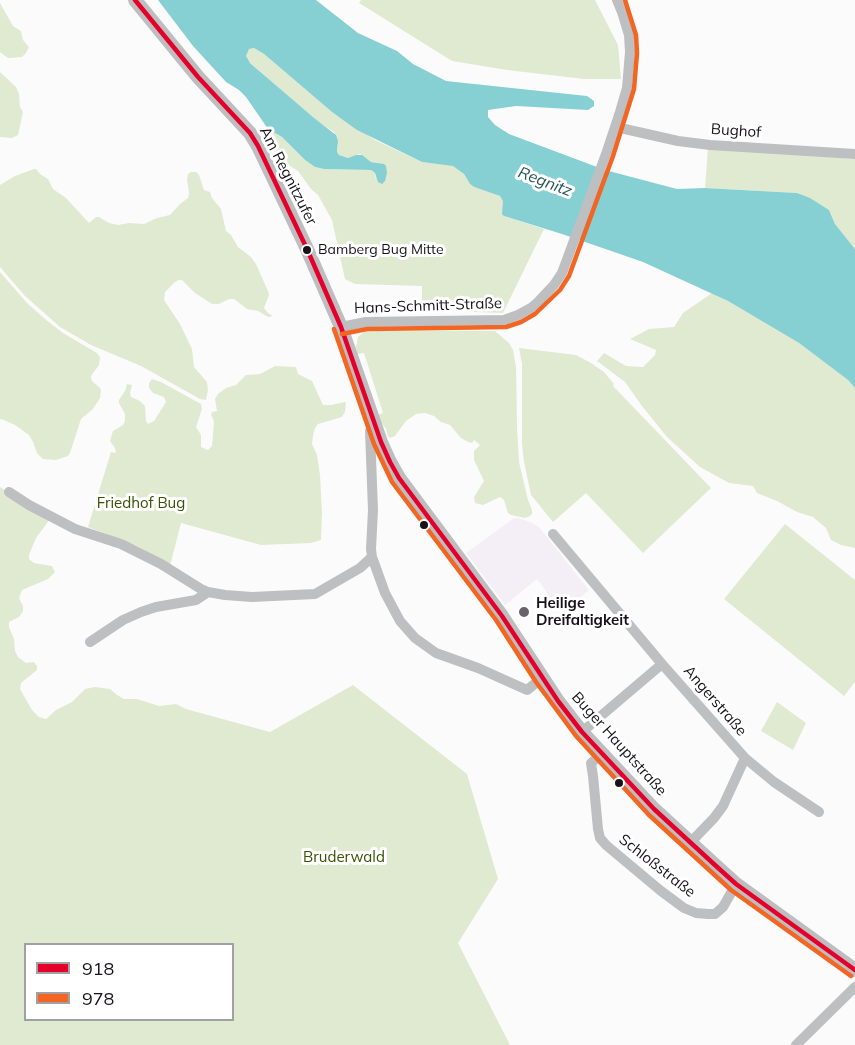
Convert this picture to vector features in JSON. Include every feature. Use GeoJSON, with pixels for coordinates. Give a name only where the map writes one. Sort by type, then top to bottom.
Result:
{"type":"FeatureCollection","features":[{"type":"Feature","properties":{"kind":"street","name":"Am Regnitzufer"},"geometry":{"type":"LineString","coordinates":[[135,0],[198,77],[250,133],[307,249],[340,327]]}},
{"type":"Feature","properties":{"kind":"street"},"geometry":{"type":"LineString","coordinates":[[616,127],[627,88],[630,52],[629,35],[617,0]]}},
{"type":"Feature","properties":{"kind":"street"},"geometry":{"type":"LineString","coordinates":[[622,12],[629,0]]}},
{"type":"Feature","properties":{"kind":"street","name":"Hans-Schmitt-Straße"},"geometry":{"type":"LineString","coordinates":[[340,327],[366,322],[504,320],[525,312],[546,294],[562,273],[616,127]]}},
{"type":"Feature","properties":{"kind":"street","name":"Bughof"},"geometry":{"type":"LineString","coordinates":[[616,127],[678,141],[710,145],[855,154]]}},
{"type":"Feature","properties":{"kind":"street","name":"Buger Hauptstraße"},"geometry":{"type":"LineString","coordinates":[[340,327],[374,422],[399,478],[502,616],[542,678],[582,732],[654,809],[736,884],[855,970]]}},
{"type":"Feature","properties":{"kind":"street"},"geometry":{"type":"LineString","coordinates":[[374,422],[370,431],[372,557],[396,616],[415,638],[436,653],[478,668],[526,690],[542,678]]}},
{"type":"Feature","properties":{"kind":"street"},"geometry":{"type":"LineString","coordinates":[[9,492],[75,529],[139,552],[208,592],[252,597],[315,594],[360,568],[372,557]]}},
{"type":"Feature","properties":{"kind":"street","name":"Angerstraße"},"geometry":{"type":"LineString","coordinates":[[553,534],[662,664],[745,758],[774,783],[819,812]]}},
{"type":"Feature","properties":{"kind":"street"},"geometry":{"type":"LineString","coordinates":[[90,642],[123,620],[141,612],[196,600],[208,592]]}},
{"type":"Feature","properties":{"kind":"street","name":"Angerstraße"},"geometry":{"type":"LineString","coordinates":[[582,732],[662,664]]}},
{"type":"Feature","properties":{"kind":"street","name":"Schloßstraße"},"geometry":{"type":"LineString","coordinates":[[602,754],[591,763],[595,814],[600,838],[606,845],[661,891],[684,908],[696,913],[715,914],[723,907],[736,884]]}},
{"type":"Feature","properties":{"kind":"street","name":"Angerstraße"},"geometry":{"type":"LineString","coordinates":[[690,843],[723,806],[745,758]]}},
{"type":"Feature","properties":{"kind":"street"},"geometry":{"type":"LineString","coordinates":[[798,1044],[855,987]]}},
{"type":"Feature","properties":{"kind":"shaded area"},"geometry":{"type":"Polygon","coordinates":[[[514,518],[539,527],[589,590],[562,613],[537,579],[505,605],[466,553],[514,518]]]}},
{"type":"Feature","properties":{"kind":"green space"},"geometry":{"type":"Polygon","coordinates":[[[361,0],[595,0],[618,45],[621,79],[584,79],[452,61],[359,3],[361,0]]]}},
{"type":"Feature","properties":{"kind":"green space"},"geometry":{"type":"Polygon","coordinates":[[[0,3],[13,26],[21,31],[23,40],[29,47],[22,57],[8,58],[0,52],[0,3]]]}},
{"type":"Feature","properties":{"kind":"green space"},"geometry":{"type":"Polygon","coordinates":[[[254,48],[332,112],[375,140],[422,162],[457,168],[474,187],[500,196],[503,200],[504,216],[544,229],[503,313],[475,312],[467,307],[447,306],[446,312],[429,312],[422,305],[422,286],[355,284],[345,279],[332,220],[318,195],[298,171],[268,146],[270,130],[282,137],[315,167],[371,170],[375,173],[376,180],[379,163],[371,162],[360,154],[348,158],[339,155],[334,132],[314,119],[247,60],[247,52],[254,48]]]}},
{"type":"Feature","properties":{"kind":"green space"},"geometry":{"type":"Polygon","coordinates":[[[0,72],[16,87],[23,112],[18,135],[12,138],[0,137],[0,72]]]}},
{"type":"Feature","properties":{"kind":"green space"},"geometry":{"type":"Polygon","coordinates":[[[708,148],[855,159],[855,249],[835,224],[829,210],[797,193],[705,188],[708,148]]]}},
{"type":"Feature","properties":{"kind":"green space"},"geometry":{"type":"Polygon","coordinates":[[[34,169],[48,179],[53,189],[66,198],[89,223],[99,217],[118,225],[144,224],[170,215],[188,198],[188,174],[196,172],[199,175],[204,190],[210,192],[221,209],[226,231],[238,247],[256,264],[269,295],[264,308],[273,316],[268,317],[258,311],[247,309],[234,299],[212,304],[195,293],[182,280],[175,282],[165,292],[164,300],[180,324],[192,349],[194,367],[207,382],[206,400],[200,399],[141,366],[91,345],[60,327],[25,296],[0,267],[0,185],[34,169]]]}},
{"type":"Feature","properties":{"kind":"green space"},"geometry":{"type":"Polygon","coordinates":[[[0,272],[27,303],[45,319],[100,357],[99,365],[91,376],[92,381],[101,390],[100,398],[93,409],[81,419],[68,456],[56,460],[43,459],[37,453],[29,435],[15,425],[0,419],[0,272]]]}},
{"type":"Feature","properties":{"kind":"green space"},"geometry":{"type":"Polygon","coordinates":[[[712,293],[799,343],[848,380],[855,388],[855,548],[831,540],[826,528],[813,517],[757,493],[753,486],[729,483],[700,467],[667,437],[625,382],[597,361],[604,353],[626,366],[643,367],[655,355],[656,350],[630,339],[649,329],[674,327],[683,313],[712,293]]]}},
{"type":"Feature","properties":{"kind":"green space"},"geometry":{"type":"Polygon","coordinates":[[[366,330],[495,331],[509,343],[513,350],[516,367],[519,462],[532,510],[530,516],[525,518],[511,515],[508,513],[504,500],[500,497],[483,505],[475,503],[474,497],[484,481],[474,460],[474,451],[480,445],[474,440],[472,443],[461,438],[450,425],[425,413],[416,414],[406,421],[395,436],[390,438],[388,436],[378,415],[383,413],[364,353],[357,354],[358,337],[366,330]]]}},
{"type":"Feature","properties":{"kind":"green space"},"geometry":{"type":"Polygon","coordinates":[[[519,348],[576,355],[604,372],[614,384],[613,386],[711,488],[643,553],[586,493],[553,522],[531,495],[522,444],[522,364],[519,348]]]}},
{"type":"Feature","properties":{"kind":"green space","name":"Friedhof Bug"},"geometry":{"type":"Polygon","coordinates":[[[275,366],[296,367],[298,374],[312,381],[323,405],[346,403],[342,417],[318,424],[313,436],[312,444],[317,455],[320,475],[321,540],[311,543],[261,545],[181,523],[170,566],[139,547],[88,527],[111,452],[116,453],[110,441],[113,431],[125,421],[125,414],[119,400],[127,384],[132,385],[131,397],[145,406],[148,424],[154,421],[166,402],[164,397],[153,393],[149,388],[152,379],[201,404],[202,409],[196,427],[201,435],[201,447],[208,450],[212,446],[214,421],[211,415],[212,412],[217,411],[215,399],[218,394],[236,385],[246,375],[260,374],[275,366]]]}},
{"type":"Feature","properties":{"kind":"green space","name":"Bruderwald"},"geometry":{"type":"Polygon","coordinates":[[[0,487],[50,519],[36,538],[29,559],[34,563],[52,566],[55,572],[48,579],[22,590],[19,598],[23,611],[19,617],[9,622],[18,657],[26,663],[34,662],[37,666],[37,670],[21,683],[20,689],[32,710],[39,717],[46,719],[56,710],[72,702],[85,689],[95,687],[110,689],[124,699],[137,699],[159,706],[176,704],[186,709],[270,732],[353,685],[467,774],[498,879],[458,943],[510,1045],[0,1045],[0,487]]]}},
{"type":"Feature","properties":{"kind":"green space"},"geometry":{"type":"Polygon","coordinates":[[[785,524],[855,580],[855,682],[844,696],[724,599],[785,524]]]}},
{"type":"Feature","properties":{"kind":"green space"},"geometry":{"type":"Polygon","coordinates":[[[777,702],[806,723],[793,750],[761,731],[777,702]]]}},
{"type":"Feature","properties":{"kind":"water","name":"Regnitz"},"geometry":{"type":"Polygon","coordinates":[[[158,0],[316,0],[358,33],[397,51],[413,64],[446,81],[587,96],[594,101],[594,106],[588,110],[516,106],[488,110],[488,117],[495,125],[509,134],[605,170],[677,189],[705,188],[797,193],[810,198],[829,210],[835,224],[855,249],[855,388],[848,380],[799,343],[728,301],[643,262],[504,216],[502,214],[503,201],[500,196],[474,187],[464,174],[453,166],[422,162],[357,130],[332,112],[264,54],[254,48],[249,49],[246,56],[250,63],[336,135],[339,155],[348,158],[362,155],[371,162],[384,164],[387,173],[382,184],[378,182],[375,173],[371,170],[315,167],[282,137],[268,129],[246,97],[226,82],[193,46],[158,0]]]}},
{"type":"Feature","properties":{"kind":"transit line","name":"918"},"geometry":{"type":"LineString","coordinates":[[135,0],[198,77],[250,133],[258,146],[341,327],[390,462],[399,478],[502,616],[558,701],[582,732],[654,809],[716,866],[736,884],[855,970]]}},
{"type":"Feature","properties":{"kind":"transit line","name":"978"},"geometry":{"type":"LineString","coordinates":[[342,334],[367,329],[506,327],[535,314],[560,290],[569,276],[613,156],[634,89],[636,35],[625,0]]}},
{"type":"Feature","properties":{"kind":"transit line","name":"978"},"geometry":{"type":"LineString","coordinates":[[334,329],[374,444],[392,482],[496,620],[536,682],[576,736],[649,815],[731,890],[851,976]]}},
{"type":"Feature","properties":{"kind":"place","name":"Bamberg Bug Mitte"},"geometry":{"type":"Point","coordinates":[307,250]}},
{"type":"Feature","properties":{"kind":"place","name":"Heilige Dreifaltigkeit"},"geometry":{"type":"Point","coordinates":[524,612]}}]}
